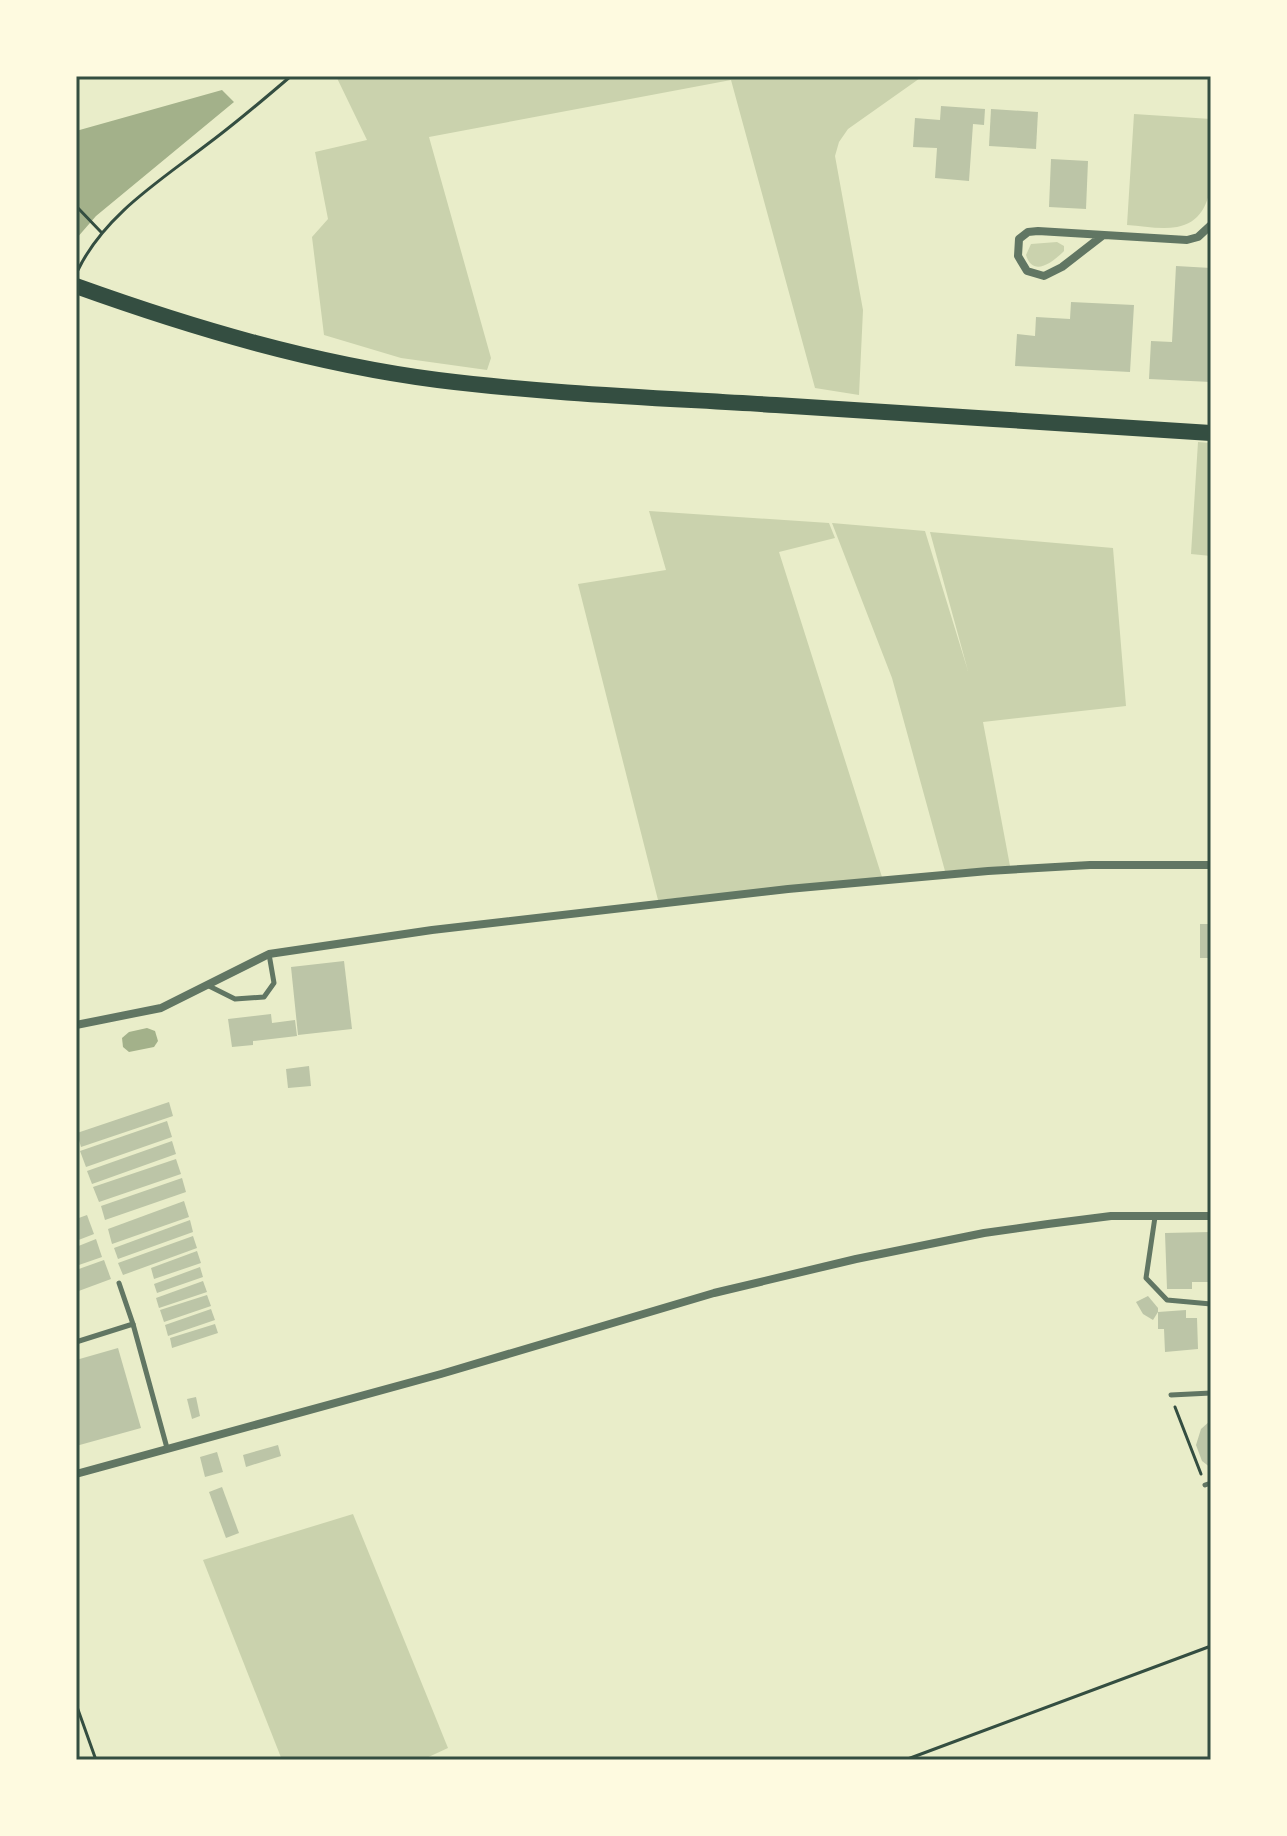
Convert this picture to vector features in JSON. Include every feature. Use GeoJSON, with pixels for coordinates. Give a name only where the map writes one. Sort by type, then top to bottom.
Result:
{"type":"FeatureCollection","features":[{"type":"Feature","properties":{"kind":"main road"},"geometry":{"type":"LineString","coordinates":[[76,286],[152,313],[288,351],[436,379],[566,393],[1211,433]]}},
{"type":"Feature","properties":{"kind":"street"},"geometry":{"type":"LineString","coordinates":[[1102,236],[1062,267],[1044,276],[1027,271],[1018,256],[1019,239],[1028,232],[1187,240],[1198,237],[1211,225]]}},
{"type":"Feature","properties":{"kind":"street"},"geometry":{"type":"LineString","coordinates":[[76,1025],[161,1008],[269,954],[432,930],[788,889],[1090,865],[1211,865]]}},
{"type":"Feature","properties":{"kind":"street"},"geometry":{"type":"LineString","coordinates":[[76,1474],[441,1374],[714,1293],[813,1269],[984,1233],[1111,1216],[1211,1216]]}},
{"type":"Feature","properties":{"kind":"lane"},"geometry":{"type":"LineString","coordinates":[[206,985],[235,999],[264,997],[274,983],[269,954]]}},
{"type":"Feature","properties":{"kind":"lane"},"geometry":{"type":"LineString","coordinates":[[1155,1217],[1146,1278],[1167,1300],[1211,1304]]}},
{"type":"Feature","properties":{"kind":"lane"},"geometry":{"type":"LineString","coordinates":[[119,1283],[167,1448]]}},
{"type":"Feature","properties":{"kind":"lane"},"geometry":{"type":"LineString","coordinates":[[76,1342],[133,1324]]}},
{"type":"Feature","properties":{"kind":"lane"},"geometry":{"type":"LineString","coordinates":[[1171,1395],[1211,1393]]}},
{"type":"Feature","properties":{"kind":"path"},"geometry":{"type":"LineString","coordinates":[[76,273],[90,246],[118,215],[291,76]]}},
{"type":"Feature","properties":{"kind":"path"},"geometry":{"type":"LineString","coordinates":[[77,207],[101,232]]}},
{"type":"Feature","properties":{"kind":"path"},"geometry":{"type":"LineString","coordinates":[[1171,1395],[1208,1484]]}},
{"type":"Feature","properties":{"kind":"path"},"geometry":{"type":"LineString","coordinates":[[905,1760],[1211,1646]]}},
{"type":"Feature","properties":{"kind":"path"},"geometry":{"type":"LineString","coordinates":[[76,1704],[96,1760]]}},
{"type":"Feature","properties":{"kind":"shaded area"},"geometry":{"type":"Polygon","coordinates":[[[336,76],[923,76],[848,129],[839,142],[835,156],[863,310],[859,395],[815,388],[731,80],[429,137],[491,358],[487,370],[401,358],[324,335],[312,237],[328,219],[315,152],[367,140],[336,76]]]}},
{"type":"Feature","properties":{"kind":"shaded area"},"geometry":{"type":"Polygon","coordinates":[[[222,90],[234,102],[96,216],[76,239],[76,131],[222,90]]]}},
{"type":"Feature","properties":{"kind":"shaded area"},"geometry":{"type":"Polygon","coordinates":[[[1134,114],[1211,119],[1211,183],[1202,212],[1192,221],[1171,228],[1127,225],[1134,114]]]}},
{"type":"Feature","properties":{"kind":"shaded area"},"geometry":{"type":"Polygon","coordinates":[[[1057,242],[1064,246],[1064,251],[1054,260],[1038,267],[1029,262],[1026,255],[1031,244],[1057,242]]]}},
{"type":"Feature","properties":{"kind":"shaded area"},"geometry":{"type":"Polygon","coordinates":[[[1198,442],[1211,443],[1211,556],[1191,554],[1198,442]]]}},
{"type":"Feature","properties":{"kind":"shaded area"},"geometry":{"type":"Polygon","coordinates":[[[649,511],[829,523],[835,538],[779,552],[882,877],[658,900],[578,584],[666,570],[649,511]]]}},
{"type":"Feature","properties":{"kind":"shaded area"},"geometry":{"type":"Polygon","coordinates":[[[832,523],[925,531],[968,671],[930,532],[1113,548],[1126,706],[983,722],[1010,866],[945,871],[892,678],[832,523]]]}},
{"type":"Feature","properties":{"kind":"shaded area"},"geometry":{"type":"Polygon","coordinates":[[[147,1028],[155,1031],[158,1041],[154,1047],[129,1052],[123,1047],[122,1038],[129,1032],[147,1028]]]}},
{"type":"Feature","properties":{"kind":"shaded area"},"geometry":{"type":"Polygon","coordinates":[[[353,1514],[448,1748],[422,1760],[282,1760],[203,1560],[353,1514]]]}},
{"type":"Feature","properties":{"kind":"building"},"geometry":{"type":"Polygon","coordinates":[[[941,106],[985,109],[984,125],[973,124],[969,181],[935,178],[937,148],[913,147],[915,118],[940,120],[941,106]]]}},
{"type":"Feature","properties":{"kind":"building"},"geometry":{"type":"Polygon","coordinates":[[[991,109],[1038,112],[1036,149],[989,146],[991,109]]]}},
{"type":"Feature","properties":{"kind":"building"},"geometry":{"type":"Polygon","coordinates":[[[1051,159],[1088,161],[1086,209],[1049,207],[1051,159]]]}},
{"type":"Feature","properties":{"kind":"building"},"geometry":{"type":"Polygon","coordinates":[[[1176,266],[1211,268],[1211,382],[1149,379],[1151,341],[1172,342],[1176,266]]]}},
{"type":"Feature","properties":{"kind":"building"},"geometry":{"type":"Polygon","coordinates":[[[1071,302],[1134,305],[1130,372],[1015,366],[1017,334],[1035,336],[1036,317],[1070,319],[1071,302]]]}},
{"type":"Feature","properties":{"kind":"building"},"geometry":{"type":"Polygon","coordinates":[[[1200,924],[1211,924],[1211,958],[1200,958],[1200,924]]]}},
{"type":"Feature","properties":{"kind":"building"},"geometry":{"type":"Polygon","coordinates":[[[344,961],[352,1029],[298,1035],[291,967],[344,961]]]}},
{"type":"Feature","properties":{"kind":"building"},"geometry":{"type":"Polygon","coordinates":[[[271,1014],[272,1023],[295,1020],[297,1036],[253,1041],[253,1045],[232,1047],[228,1019],[271,1014]]]}},
{"type":"Feature","properties":{"kind":"building"},"geometry":{"type":"Polygon","coordinates":[[[309,1066],[311,1086],[288,1088],[286,1069],[309,1066]]]}},
{"type":"Feature","properties":{"kind":"building"},"geometry":{"type":"Polygon","coordinates":[[[169,1102],[173,1116],[81,1147],[77,1133],[169,1102]]]}},
{"type":"Feature","properties":{"kind":"building"},"geometry":{"type":"Polygon","coordinates":[[[167,1121],[172,1137],[86,1167],[80,1151],[167,1121]]]}},
{"type":"Feature","properties":{"kind":"building"},"geometry":{"type":"Polygon","coordinates":[[[172,1141],[176,1154],[92,1184],[87,1171],[172,1141]]]}},
{"type":"Feature","properties":{"kind":"building"},"geometry":{"type":"Polygon","coordinates":[[[176,1159],[181,1174],[99,1202],[93,1187],[176,1159]]]}},
{"type":"Feature","properties":{"kind":"building"},"geometry":{"type":"Polygon","coordinates":[[[182,1178],[186,1192],[105,1220],[101,1206],[182,1178]]]}},
{"type":"Feature","properties":{"kind":"building"},"geometry":{"type":"Polygon","coordinates":[[[184,1201],[189,1217],[112,1244],[108,1229],[184,1201]]]}},
{"type":"Feature","properties":{"kind":"building"},"geometry":{"type":"Polygon","coordinates":[[[87,1215],[94,1234],[76,1241],[76,1219],[87,1215]]]}},
{"type":"Feature","properties":{"kind":"building"},"geometry":{"type":"Polygon","coordinates":[[[190,1220],[193,1232],[118,1259],[114,1248],[190,1220]]]}},
{"type":"Feature","properties":{"kind":"building"},"geometry":{"type":"Polygon","coordinates":[[[1210,1232],[1211,1282],[1192,1282],[1192,1289],[1167,1289],[1165,1233],[1210,1232]]]}},
{"type":"Feature","properties":{"kind":"building"},"geometry":{"type":"Polygon","coordinates":[[[193,1236],[197,1248],[123,1275],[118,1263],[193,1236]]]}},
{"type":"Feature","properties":{"kind":"building"},"geometry":{"type":"Polygon","coordinates":[[[96,1239],[102,1257],[76,1266],[76,1247],[96,1239]]]}},
{"type":"Feature","properties":{"kind":"building"},"geometry":{"type":"Polygon","coordinates":[[[197,1251],[201,1263],[154,1279],[151,1268],[197,1251]]]}},
{"type":"Feature","properties":{"kind":"building"},"geometry":{"type":"Polygon","coordinates":[[[104,1260],[111,1279],[76,1292],[76,1270],[104,1260]]]}},
{"type":"Feature","properties":{"kind":"building"},"geometry":{"type":"Polygon","coordinates":[[[200,1267],[203,1277],[157,1293],[154,1284],[200,1267]]]}},
{"type":"Feature","properties":{"kind":"building"},"geometry":{"type":"Polygon","coordinates":[[[203,1281],[207,1292],[159,1308],[156,1298],[203,1281]]]}},
{"type":"Feature","properties":{"kind":"building"},"geometry":{"type":"Polygon","coordinates":[[[207,1295],[211,1306],[164,1322],[160,1310],[207,1295]]]}},
{"type":"Feature","properties":{"kind":"building"},"geometry":{"type":"Polygon","coordinates":[[[1148,1296],[1158,1308],[1153,1320],[1143,1314],[1136,1302],[1148,1296]]]}},
{"type":"Feature","properties":{"kind":"building"},"geometry":{"type":"Polygon","coordinates":[[[211,1309],[215,1320],[168,1336],[165,1325],[211,1309]]]}},
{"type":"Feature","properties":{"kind":"building"},"geometry":{"type":"Polygon","coordinates":[[[1186,1310],[1186,1318],[1197,1318],[1198,1349],[1165,1352],[1164,1329],[1158,1329],[1158,1312],[1186,1310]]]}},
{"type":"Feature","properties":{"kind":"building"},"geometry":{"type":"Polygon","coordinates":[[[215,1324],[218,1333],[172,1348],[170,1338],[215,1324]]]}},
{"type":"Feature","properties":{"kind":"building"},"geometry":{"type":"Polygon","coordinates":[[[118,1348],[141,1428],[76,1446],[76,1360],[118,1348]]]}},
{"type":"Feature","properties":{"kind":"building"},"geometry":{"type":"Polygon","coordinates":[[[196,1397],[200,1416],[192,1419],[187,1399],[196,1397]]]}},
{"type":"Feature","properties":{"kind":"building"},"geometry":{"type":"Polygon","coordinates":[[[1211,1420],[1211,1468],[1202,1461],[1196,1445],[1201,1429],[1211,1420]]]}},
{"type":"Feature","properties":{"kind":"building"},"geometry":{"type":"Polygon","coordinates":[[[278,1445],[281,1456],[246,1467],[243,1455],[278,1445]]]}},
{"type":"Feature","properties":{"kind":"building"},"geometry":{"type":"Polygon","coordinates":[[[217,1452],[223,1472],[205,1477],[200,1457],[217,1452]]]}},
{"type":"Feature","properties":{"kind":"building"},"geometry":{"type":"Polygon","coordinates":[[[222,1487],[239,1533],[226,1538],[209,1492],[222,1487]]]}}]}
